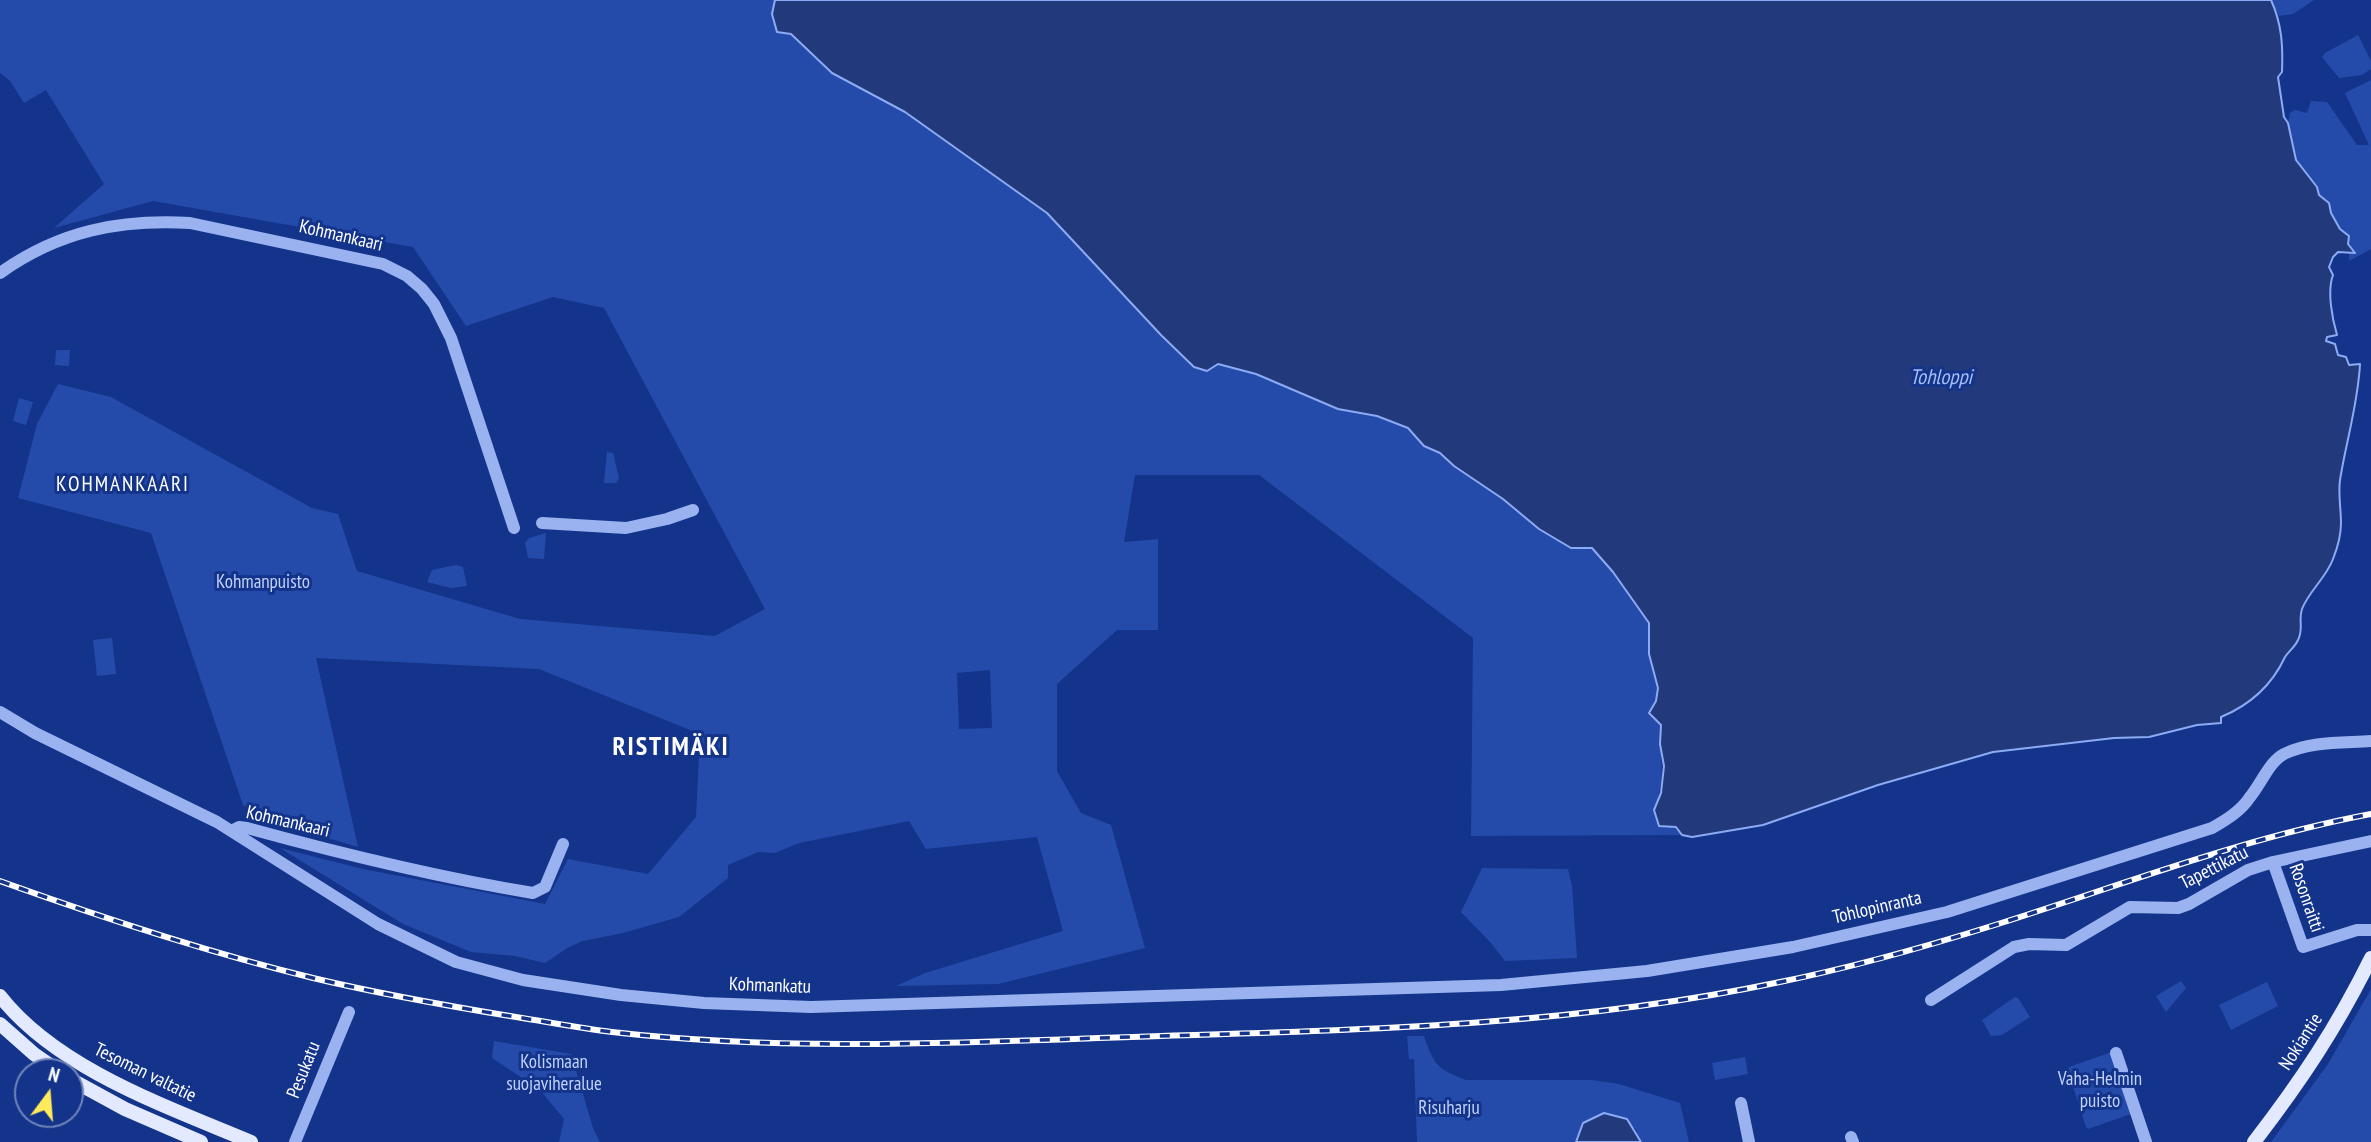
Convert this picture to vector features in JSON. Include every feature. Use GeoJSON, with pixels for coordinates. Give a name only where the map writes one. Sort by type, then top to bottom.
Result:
{"type":"FeatureCollection","features":[{"type":"Feature","properties":{"kind":"main road","name":"Nokiantie"},"geometry":{"type":"LineString","coordinates":[[2254,1142],[2331,1034],[2371,958]]}},
{"type":"Feature","properties":{"kind":"main road","name":"Tesoman valtatie"},"geometry":{"type":"LineString","coordinates":[[4,1002],[60,1049],[111,1081],[251,1142]]}},
{"type":"Feature","properties":{"kind":"main road"},"geometry":{"type":"LineString","coordinates":[[0,1024],[41,1058]]}},
{"type":"Feature","properties":{"kind":"main road","name":"Tesoman valtatie"},"geometry":{"type":"LineString","coordinates":[[84,1087],[125,1109],[201,1142]]}},
{"type":"Feature","properties":{"kind":"street","name":"Kohmankaari"},"geometry":{"type":"LineString","coordinates":[[0,273],[32,252],[76,233],[158,221],[190,223],[383,264],[407,276],[422,289],[440,315],[451,338],[514,528]]}},
{"type":"Feature","properties":{"kind":"street"},"geometry":{"type":"LineString","coordinates":[[542,523],[626,528],[693,510]]}},
{"type":"Feature","properties":{"kind":"street","name":"Kohmankaari"},"geometry":{"type":"LineString","coordinates":[[0,712],[36,733],[231,831],[239,827],[247,828],[460,881],[533,893],[545,887],[563,844]]}},
{"type":"Feature","properties":{"kind":"street","name":"Tohlopinranta"},"geometry":{"type":"LineString","coordinates":[[1348,990],[1538,983],[1647,971],[1793,947],[1947,912],[2212,828],[2249,799],[2270,768],[2284,754],[2305,746],[2371,741]]}},
{"type":"Feature","properties":{"kind":"street","name":"Kohmankatu"},"geometry":{"type":"LineString","coordinates":[[231,831],[378,924],[433,952],[499,975],[596,992],[704,1003],[811,1007],[1348,990]]}},
{"type":"Feature","properties":{"kind":"street","name":"Tapettikatu"},"geometry":{"type":"LineString","coordinates":[[1931,1000],[2014,947],[2029,944],[2066,945],[2130,907],[2178,908],[2248,870],[2371,841]]}},
{"type":"Feature","properties":{"kind":"street","name":"Rosonraitti"},"geometry":{"type":"LineString","coordinates":[[2273,862],[2303,947],[2357,930],[2371,930]]}},
{"type":"Feature","properties":{"kind":"street"},"geometry":{"type":"LineString","coordinates":[[0,1024],[4,1002]]}},
{"type":"Feature","properties":{"kind":"street","name":"Pesukatu"},"geometry":{"type":"LineString","coordinates":[[295,1142],[349,1012]]}},
{"type":"Feature","properties":{"kind":"street"},"geometry":{"type":"LineString","coordinates":[[2116,1053],[2146,1142]]}},
{"type":"Feature","properties":{"kind":"street"},"geometry":{"type":"LineString","coordinates":[[1741,1103],[1749,1142]]}},
{"type":"Feature","properties":{"kind":"green space","name":"Kohmanpuisto"},"geometry":{"type":"Polygon","coordinates":[[[0,0],[775,0],[772,14],[832,73],[905,112],[1047,213],[1194,367],[1218,363],[1256,374],[1338,409],[1377,416],[1408,428],[1424,446],[1440,453],[1539,529],[1571,548],[1592,548],[1613,572],[1649,623],[1649,654],[1658,688],[1650,713],[1661,725],[1661,778],[1654,810],[1682,835],[1471,836],[1473,638],[1259,475],[1135,475],[1124,542],[1158,539],[1158,630],[1117,630],[1057,684],[1057,771],[1081,813],[1111,825],[1145,948],[998,984],[896,986],[925,973],[1063,931],[1037,837],[926,849],[909,821],[799,843],[775,853],[758,852],[728,865],[728,878],[679,917],[583,941],[545,963],[515,956],[471,952],[403,924],[280,848],[363,869],[545,904],[568,859],[648,874],[696,817],[700,734],[539,669],[316,658],[358,847],[263,819],[243,805],[151,533],[18,498],[37,424],[58,384],[111,397],[312,508],[338,514],[357,571],[520,619],[715,636],[765,609],[604,308],[553,297],[466,326],[413,247],[153,201],[54,228],[104,184],[46,90],[24,103],[10,81],[0,73],[0,0]],[[990,670],[957,673],[959,729],[992,728],[990,670]]]}},
{"type":"Feature","properties":{"kind":"green space"},"geometry":{"type":"Polygon","coordinates":[[[2271,0],[2314,0],[2293,14],[2279,16],[2271,0]]]}},
{"type":"Feature","properties":{"kind":"green space"},"geometry":{"type":"Polygon","coordinates":[[[2358,35],[2371,61],[2371,69],[2362,75],[2339,78],[2322,57],[2358,35]]]}},
{"type":"Feature","properties":{"kind":"green space"},"geometry":{"type":"Polygon","coordinates":[[[2371,80],[2371,249],[2349,261],[2349,253],[2354,253],[2331,213],[2329,203],[2319,195],[2317,187],[2296,160],[2288,123],[2290,113],[2295,110],[2307,113],[2311,101],[2327,102],[2357,145],[2369,145],[2345,93],[2371,80]]]}},
{"type":"Feature","properties":{"kind":"green space"},"geometry":{"type":"Polygon","coordinates":[[[56,350],[70,350],[69,366],[55,365],[56,350]]]}},
{"type":"Feature","properties":{"kind":"green space"},"geometry":{"type":"Polygon","coordinates":[[[19,398],[33,402],[26,425],[13,421],[19,398]]]}},
{"type":"Feature","properties":{"kind":"green space"},"geometry":{"type":"Polygon","coordinates":[[[607,452],[613,453],[619,478],[616,483],[604,483],[607,452]]]}},
{"type":"Feature","properties":{"kind":"green space"},"geometry":{"type":"Polygon","coordinates":[[[546,533],[544,559],[528,558],[525,543],[529,538],[546,533]]]}},
{"type":"Feature","properties":{"kind":"green space"},"geometry":{"type":"Polygon","coordinates":[[[456,565],[463,567],[467,586],[451,588],[427,582],[432,570],[456,565]]]}},
{"type":"Feature","properties":{"kind":"green space"},"geometry":{"type":"Polygon","coordinates":[[[112,638],[116,674],[97,676],[93,640],[112,638]]]}},
{"type":"Feature","properties":{"kind":"green space"},"geometry":{"type":"Polygon","coordinates":[[[1482,868],[1568,869],[1572,886],[1577,958],[1505,961],[1461,912],[1482,868]]]}},
{"type":"Feature","properties":{"kind":"green space"},"geometry":{"type":"Polygon","coordinates":[[[2181,981],[2186,988],[2166,1012],[2156,996],[2181,981]]]}},
{"type":"Feature","properties":{"kind":"green space"},"geometry":{"type":"Polygon","coordinates":[[[2267,982],[2278,1006],[2231,1030],[2219,1005],[2267,982]]]}},
{"type":"Feature","properties":{"kind":"green space"},"geometry":{"type":"Polygon","coordinates":[[[2371,989],[2371,1142],[2271,1142],[2328,1064],[2371,989]]]}},
{"type":"Feature","properties":{"kind":"green space"},"geometry":{"type":"Polygon","coordinates":[[[2015,997],[2030,1017],[2002,1035],[1991,1036],[1982,1020],[2015,997]]]}},
{"type":"Feature","properties":{"kind":"green space","name":"Risuharju"},"geometry":{"type":"Polygon","coordinates":[[[1407,1036],[1424,1036],[1438,1065],[1466,1080],[1592,1080],[1619,1084],[1680,1103],[1689,1142],[1641,1142],[1635,1128],[1575,1140],[1576,1142],[1417,1142],[1414,1059],[1409,1059],[1407,1036]]]}},
{"type":"Feature","properties":{"kind":"green space","name":"Kolismaan suojaviheralue"},"geometry":{"type":"Polygon","coordinates":[[[494,1041],[571,1054],[593,1128],[600,1142],[559,1142],[564,1119],[540,1090],[492,1058],[494,1041]]]}},
{"type":"Feature","properties":{"kind":"green space","name":"Vaha-Helmin puisto"},"geometry":{"type":"Polygon","coordinates":[[[2112,1053],[2131,1114],[2088,1129],[2068,1071],[2069,1067],[2112,1053]]]}},
{"type":"Feature","properties":{"kind":"green space"},"geometry":{"type":"Polygon","coordinates":[[[1745,1057],[1748,1074],[1715,1080],[1712,1063],[1745,1057]]]}},
{"type":"Feature","properties":{"kind":"water","name":"Tohloppi"},"geometry":{"type":"Polygon","coordinates":[[[775,0],[2271,0],[2281,35],[2282,72],[2278,77],[2284,117],[2288,123],[2296,160],[2317,187],[2319,195],[2329,203],[2331,213],[2340,229],[2349,236],[2348,244],[2355,253],[2338,252],[2329,267],[2333,275],[2330,297],[2337,335],[2327,337],[2326,341],[2335,344],[2338,355],[2346,357],[2349,365],[2360,364],[2340,480],[2341,527],[2334,555],[2330,566],[2302,609],[2300,636],[2274,677],[2251,700],[2221,717],[2221,723],[2197,725],[2149,737],[2114,738],[1993,752],[1878,785],[1763,825],[1692,837],[1682,835],[1676,827],[1659,826],[1654,810],[1661,793],[1664,766],[1660,744],[1661,725],[1649,713],[1656,701],[1658,688],[1649,654],[1649,623],[1613,572],[1592,548],[1571,548],[1539,529],[1440,453],[1424,446],[1408,428],[1377,416],[1338,409],[1256,374],[1218,364],[1207,371],[1194,367],[1047,213],[905,112],[832,73],[791,34],[777,32],[772,14],[775,0]]]}},
{"type":"Feature","properties":{"kind":"water"},"geometry":{"type":"Polygon","coordinates":[[[1604,1113],[1627,1119],[1641,1142],[1576,1142],[1583,1123],[1604,1113]]]}},
{"type":"Feature","properties":{"kind":"railway"},"geometry":{"type":"LineString","coordinates":[[0,881],[155,934],[273,968],[363,989],[491,1013],[600,1030],[685,1039],[830,1044],[977,1042],[1268,1033],[1487,1022],[1631,1007],[1703,996],[1803,977],[1943,941],[2229,849],[2371,814]]}},
{"type":"Feature","properties":{"kind":"district","name":"KOHMANKAARI"},"geometry":{"type":"Point","coordinates":[123,485]}},
{"type":"Feature","properties":{"kind":"district","name":"RISTIMÄKI"},"geometry":{"type":"Point","coordinates":[671,748]}}]}
